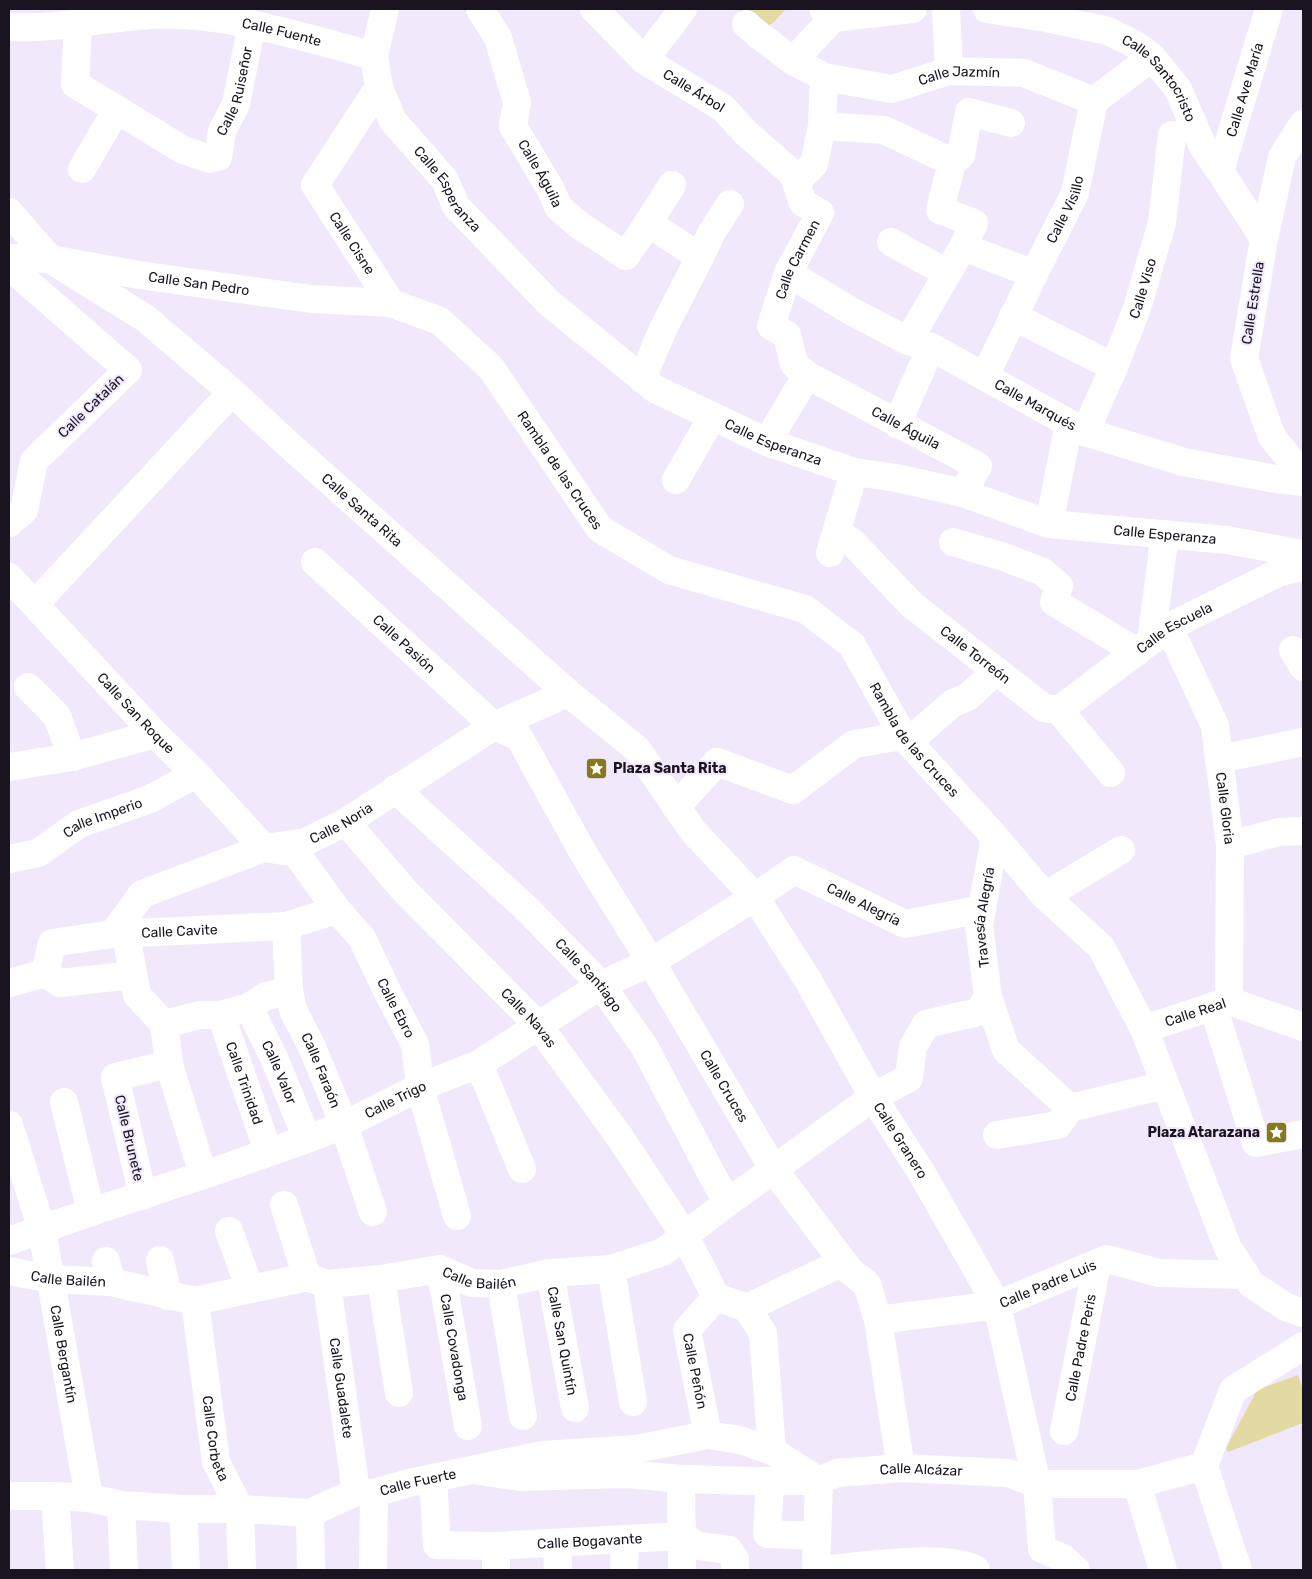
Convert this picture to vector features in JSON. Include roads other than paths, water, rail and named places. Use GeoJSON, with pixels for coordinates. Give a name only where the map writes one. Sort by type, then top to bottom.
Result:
{"type":"FeatureCollection","features":[{"type":"Feature","properties":{"kind":"street"},"geometry":{"type":"LineString","coordinates":[[378,87],[374,56],[385,9]]}},
{"type":"Feature","properties":{"kind":"street","name":"Calle Águila"},"geometry":{"type":"LineString","coordinates":[[480,9],[498,38],[517,102],[513,126],[550,188],[559,208],[579,225],[626,256],[648,223]]}},
{"type":"Feature","properties":{"kind":"street","name":"Calle Árbol"},"geometry":{"type":"LineString","coordinates":[[594,9],[644,60],[723,108],[746,134],[793,174]]}},
{"type":"Feature","properties":{"kind":"street"},"geometry":{"type":"LineString","coordinates":[[644,60],[683,9]]}},
{"type":"Feature","properties":{"kind":"street"},"geometry":{"type":"LineString","coordinates":[[746,24],[793,61],[828,13],[913,9]]}},
{"type":"Feature","properties":{"kind":"street"},"geometry":{"type":"LineString","coordinates":[[946,9],[949,71]]}},
{"type":"Feature","properties":{"kind":"street","name":"Calle Santocristo"},"geometry":{"type":"LineString","coordinates":[[987,9],[1046,18],[1108,31],[1136,45],[1152,57],[1178,88],[1203,147],[1264,239]]}},
{"type":"Feature","properties":{"kind":"street","name":"Calle Ave María"},"geometry":{"type":"LineString","coordinates":[[1220,171],[1269,9]]}},
{"type":"Feature","properties":{"kind":"street","name":"Calle Fuente"},"geometry":{"type":"LineString","coordinates":[[9,27],[24,28],[78,24],[153,12],[187,12],[252,24],[374,56]]}},
{"type":"Feature","properties":{"kind":"street"},"geometry":{"type":"LineString","coordinates":[[78,24],[75,84],[117,110],[82,169]]}},
{"type":"Feature","properties":{"kind":"street","name":"Calle Ruiseñor"},"geometry":{"type":"LineString","coordinates":[[117,110],[182,150],[210,159],[218,157],[222,131],[236,104],[252,24]]}},
{"type":"Feature","properties":{"kind":"street"},"geometry":{"type":"LineString","coordinates":[[1094,101],[1152,57]]}},
{"type":"Feature","properties":{"kind":"street","name":"Calle Jazmín"},"geometry":{"type":"LineString","coordinates":[[793,61],[824,77],[892,89],[949,71],[1024,73],[1094,101]]}},
{"type":"Feature","properties":{"kind":"street"},"geometry":{"type":"LineString","coordinates":[[793,174],[804,174],[814,164],[822,126],[824,77]]}},
{"type":"Feature","properties":{"kind":"street","name":"Calle Cisne"},"geometry":{"type":"LineString","coordinates":[[378,87],[315,184],[391,303]]}},
{"type":"Feature","properties":{"kind":"street","name":"Calle Esperanza"},"geometry":{"type":"LineString","coordinates":[[378,87],[393,121],[445,180],[456,206],[548,302],[655,389],[767,442],[854,472],[897,478],[963,493],[1049,524],[1227,540],[1303,554]]}},
{"type":"Feature","properties":{"kind":"street","name":"Calle Visillo"},"geometry":{"type":"LineString","coordinates":[[985,376],[1075,193],[1094,101]]}},
{"type":"Feature","properties":{"kind":"street"},"geometry":{"type":"LineString","coordinates":[[897,424],[920,344],[947,273],[963,247],[974,223],[940,210],[952,162],[961,155],[970,112],[1011,123]]}},
{"type":"Feature","properties":{"kind":"street","name":"Calle Estrella"},"geometry":{"type":"LineString","coordinates":[[1303,124],[1282,157],[1264,239],[1244,359],[1272,437],[1303,476]]}},
{"type":"Feature","properties":{"kind":"street"},"geometry":{"type":"LineString","coordinates":[[822,126],[884,130],[952,162]]}},
{"type":"Feature","properties":{"kind":"street","name":"Calle Viso"},"geometry":{"type":"LineString","coordinates":[[1049,524],[1077,428],[1114,367],[1137,308],[1162,223],[1172,136]]}},
{"type":"Feature","properties":{"kind":"street","name":"Calle Carmen"},"geometry":{"type":"LineString","coordinates":[[793,174],[803,203],[820,213],[788,273],[771,326],[787,335],[794,364],[808,375]]}},
{"type":"Feature","properties":{"kind":"street"},"geometry":{"type":"LineString","coordinates":[[672,184],[648,223],[700,257]]}},
{"type":"Feature","properties":{"kind":"street"},"geometry":{"type":"LineString","coordinates":[[642,379],[664,329],[712,232],[730,204]]}},
{"type":"Feature","properties":{"kind":"street","name":"Calle Santa Rita"},"geometry":{"type":"LineString","coordinates":[[9,212],[50,259],[145,318],[232,392],[568,693],[637,749],[692,831]]}},
{"type":"Feature","properties":{"kind":"street"},"geometry":{"type":"LineString","coordinates":[[891,242],[947,273]]}},
{"type":"Feature","properties":{"kind":"street"},"geometry":{"type":"LineString","coordinates":[[963,247],[1034,274]]}},
{"type":"Feature","properties":{"kind":"street","name":"Calle San Pedro"},"geometry":{"type":"LineString","coordinates":[[9,258],[50,259],[139,275],[311,299],[391,303]]}},
{"type":"Feature","properties":{"kind":"street","name":"Calle Catalán"},"geometry":{"type":"LineString","coordinates":[[9,266],[128,370],[34,461],[24,510],[9,522]]}},
{"type":"Feature","properties":{"kind":"street","name":"Calle Marqués"},"geometry":{"type":"LineString","coordinates":[[788,273],[851,311],[985,376],[1077,428],[1184,462],[1276,479],[1303,482]]}},
{"type":"Feature","properties":{"kind":"street","name":"Rambla de las Cruces"},"geometry":{"type":"LineString","coordinates":[[391,303],[440,321],[491,368],[600,529],[669,570],[804,609],[852,646],[906,739],[995,836],[1045,896],[1101,947],[1144,1029],[1228,1248],[1251,1284],[1286,1307],[1303,1313]]}},
{"type":"Feature","properties":{"kind":"street"},"geometry":{"type":"LineString","coordinates":[[1013,316],[1114,367]]}},
{"type":"Feature","properties":{"kind":"street"},"geometry":{"type":"LineString","coordinates":[[767,442],[808,375]]}},
{"type":"Feature","properties":{"kind":"street","name":"Calle Águila"},"geometry":{"type":"LineString","coordinates":[[808,375],[978,466],[963,493]]}},
{"type":"Feature","properties":{"kind":"street"},"geometry":{"type":"LineString","coordinates":[[35,604],[232,392]]}},
{"type":"Feature","properties":{"kind":"street"},"geometry":{"type":"LineString","coordinates":[[676,480],[712,416]]}},
{"type":"Feature","properties":{"kind":"street","name":"Calle Torreón"},"geometry":{"type":"LineString","coordinates":[[854,472],[833,543],[852,542],[912,605],[1044,708],[1059,710]]}},
{"type":"Feature","properties":{"kind":"street"},"geometry":{"type":"LineString","coordinates":[[953,542],[1043,572],[1060,586],[1054,602],[1152,640],[1166,534]]}},
{"type":"Feature","properties":{"kind":"street","name":"Calle Pasión"},"geometry":{"type":"LineString","coordinates":[[315,562],[494,726]]}},
{"type":"Feature","properties":{"kind":"street","name":"Calle Escuela"},"geometry":{"type":"LineString","coordinates":[[1059,710],[1152,640],[1280,572],[1303,567]]}},
{"type":"Feature","properties":{"kind":"street","name":"Calle San Roque"},"geometry":{"type":"LineString","coordinates":[[9,577],[264,848]]}},
{"type":"Feature","properties":{"kind":"street","name":"Calle Gloria"},"geometry":{"type":"LineString","coordinates":[[1152,640],[1215,726],[1230,845],[1221,1004],[1256,1143],[1303,1134]]}},
{"type":"Feature","properties":{"kind":"street"},"geometry":{"type":"LineString","coordinates":[[676,807],[717,762],[793,790],[854,744],[906,739],[953,703],[968,697],[996,671]]}},
{"type":"Feature","properties":{"kind":"street"},"geometry":{"type":"LineString","coordinates":[[28,687],[57,716],[72,757]]}},
{"type":"Feature","properties":{"kind":"street","name":"Calle Noria"},"geometry":{"type":"LineString","coordinates":[[119,934],[142,894],[264,848],[303,844],[346,822],[494,726],[568,693]]}},
{"type":"Feature","properties":{"kind":"street"},"geometry":{"type":"LineString","coordinates":[[1059,710],[1111,773]]}},
{"type":"Feature","properties":{"kind":"street","name":"Calle Cruces"},"geometry":{"type":"LineString","coordinates":[[494,726],[519,737],[584,856],[651,962],[774,1170],[850,1271],[866,1284],[878,1320],[901,1468]]}},
{"type":"Feature","properties":{"kind":"street"},"geometry":{"type":"LineString","coordinates":[[9,767],[72,757],[155,734]]}},
{"type":"Feature","properties":{"kind":"street"},"geometry":{"type":"LineString","coordinates":[[1219,758],[1303,742]]}},
{"type":"Feature","properties":{"kind":"street","name":"Calle Imperio"},"geometry":{"type":"LineString","coordinates":[[9,859],[38,853],[79,824],[150,799],[196,774]]}},
{"type":"Feature","properties":{"kind":"street","name":"Calle Santiago"},"geometry":{"type":"LineString","coordinates":[[395,789],[527,909],[601,985],[644,1046],[727,1203]]}},
{"type":"Feature","properties":{"kind":"street","name":"Calle Navas"},"geometry":{"type":"LineString","coordinates":[[346,822],[403,888],[538,1026],[619,1136],[685,1236]]}},
{"type":"Feature","properties":{"kind":"street","name":"Calle Granero"},"geometry":{"type":"LineString","coordinates":[[692,831],[755,898],[808,980],[873,1097],[921,1172],[997,1305],[1037,1484],[1040,1560]]}},
{"type":"Feature","properties":{"kind":"street"},"geometry":{"type":"LineString","coordinates":[[1230,845],[1280,832],[1303,831]]}},
{"type":"Feature","properties":{"kind":"street","name":"Travesía Alegría"},"geometry":{"type":"LineString","coordinates":[[995,836],[979,926],[988,997],[1006,1050],[1070,1108]]}},
{"type":"Feature","properties":{"kind":"street","name":"Calle Ebro"},"geometry":{"type":"LineString","coordinates":[[264,848],[296,853],[337,910],[362,938],[415,1044],[420,1087],[457,1216]]}},
{"type":"Feature","properties":{"kind":"street"},"geometry":{"type":"LineString","coordinates":[[1045,896],[1121,850]]}},
{"type":"Feature","properties":{"kind":"street","name":"Calle Alegría"},"geometry":{"type":"LineString","coordinates":[[755,898],[794,870],[905,924],[982,909]]}},
{"type":"Feature","properties":{"kind":"street","name":"Calle Trigo"},"geometry":{"type":"LineString","coordinates":[[9,1242],[344,1125],[420,1087],[479,1064],[601,985],[651,962],[755,898]]}},
{"type":"Feature","properties":{"kind":"street","name":"Calle Cavite"},"geometry":{"type":"LineString","coordinates":[[45,973],[52,943],[119,934],[286,926],[337,910]]}},
{"type":"Feature","properties":{"kind":"street","name":"Calle Faraón"},"geometry":{"type":"LineString","coordinates":[[286,926],[293,1010],[312,1047],[344,1125],[373,1212]]}},
{"type":"Feature","properties":{"kind":"street"},"geometry":{"type":"LineString","coordinates":[[119,934],[133,975],[137,996],[164,1024],[169,1064],[200,1165],[210,1173]]}},
{"type":"Feature","properties":{"kind":"street"},"geometry":{"type":"LineString","coordinates":[[9,982],[45,973],[60,983],[133,975]]}},
{"type":"Feature","properties":{"kind":"street"},"geometry":{"type":"LineString","coordinates":[[164,1024],[200,1015],[221,1015],[249,1007],[266,996],[290,991]]}},
{"type":"Feature","properties":{"kind":"street"},"geometry":{"type":"LineString","coordinates":[[873,1097],[908,1078],[913,1047],[926,1024],[978,1012],[988,997]]}},
{"type":"Feature","properties":{"kind":"street","name":"Calle Real"},"geometry":{"type":"LineString","coordinates":[[1144,1029],[1221,1004],[1303,1027]]}},
{"type":"Feature","properties":{"kind":"street","name":"Calle Valor"},"geometry":{"type":"LineString","coordinates":[[249,1007],[275,1060],[307,1139]]}},
{"type":"Feature","properties":{"kind":"street","name":"Calle Trinidad"},"geometry":{"type":"LineString","coordinates":[[221,1015],[268,1151]]}},
{"type":"Feature","properties":{"kind":"street","name":"Calle Brunete"},"geometry":{"type":"LineString","coordinates":[[143,1196],[114,1078],[169,1064]]}},
{"type":"Feature","properties":{"kind":"street"},"geometry":{"type":"LineString","coordinates":[[479,1064],[522,1169]]}},
{"type":"Feature","properties":{"kind":"street"},"geometry":{"type":"LineString","coordinates":[[997,1135],[1058,1124],[1070,1108],[1165,1085]]}},
{"type":"Feature","properties":{"kind":"street","name":"Calle Bailén"},"geometry":{"type":"LineString","coordinates":[[9,1271],[51,1279],[109,1272],[168,1296],[195,1301],[250,1289],[317,1280],[382,1279],[439,1269],[472,1283],[501,1284],[550,1273],[611,1269],[663,1252],[873,1097]]}},
{"type":"Feature","properties":{"kind":"street"},"geometry":{"type":"LineString","coordinates":[[64,1102],[91,1212]]}},
{"type":"Feature","properties":{"kind":"street","name":"Calle Bergantín"},"geometry":{"type":"LineString","coordinates":[[9,1125],[16,1174],[42,1230],[89,1498]]}},
{"type":"Feature","properties":{"kind":"street"},"geometry":{"type":"LineString","coordinates":[[284,1205],[317,1280]]}},
{"type":"Feature","properties":{"kind":"street"},"geometry":{"type":"LineString","coordinates":[[230,1231],[250,1289]]}},
{"type":"Feature","properties":{"kind":"street"},"geometry":{"type":"LineString","coordinates":[[685,1236],[716,1297],[747,1308],[763,1333],[772,1451]]}},
{"type":"Feature","properties":{"kind":"street"},"geometry":{"type":"LineString","coordinates":[[160,1260],[168,1296]]}},
{"type":"Feature","properties":{"kind":"street","name":"Calle Padre Luis"},"geometry":{"type":"LineString","coordinates":[[878,1320],[997,1305],[1107,1260],[1159,1273],[1246,1275]]}},
{"type":"Feature","properties":{"kind":"street"},"geometry":{"type":"LineString","coordinates":[[747,1308],[843,1262]]}},
{"type":"Feature","properties":{"kind":"street","name":"Calle Padre Peris"},"geometry":{"type":"LineString","coordinates":[[1064,1431],[1097,1264]]}},
{"type":"Feature","properties":{"kind":"street","name":"Calle Covadonga"},"geometry":{"type":"LineString","coordinates":[[439,1269],[445,1293],[468,1426]]}},
{"type":"Feature","properties":{"kind":"street"},"geometry":{"type":"LineString","coordinates":[[611,1269],[633,1402]]}},
{"type":"Feature","properties":{"kind":"street","name":"Calle San Quintín"},"geometry":{"type":"LineString","coordinates":[[550,1273],[575,1408]]}},
{"type":"Feature","properties":{"kind":"street"},"geometry":{"type":"LineString","coordinates":[[382,1279],[399,1393]]}},
{"type":"Feature","properties":{"kind":"street","name":"Calle Guadalete"},"geometry":{"type":"LineString","coordinates":[[317,1280],[365,1493],[373,1570]]}},
{"type":"Feature","properties":{"kind":"street"},"geometry":{"type":"LineString","coordinates":[[501,1284],[523,1416]]}},
{"type":"Feature","properties":{"kind":"street","name":"Calle Peñón"},"geometry":{"type":"LineString","coordinates":[[708,1435],[687,1330],[716,1297]]}},
{"type":"Feature","properties":{"kind":"street","name":"Calle Corbeta"},"geometry":{"type":"LineString","coordinates":[[195,1301],[216,1462],[240,1509],[242,1570]]}},
{"type":"Feature","properties":{"kind":"street"},"geometry":{"type":"LineString","coordinates":[[1238,1570],[1204,1466],[1233,1390],[1303,1346]]}},
{"type":"Feature","properties":{"kind":"street","name":"Calle Fuerte"},"geometry":{"type":"LineString","coordinates":[[9,1496],[89,1498],[120,1505],[183,1509],[310,1512],[365,1493],[542,1455],[636,1449],[708,1435],[740,1440],[772,1451],[820,1481]]}},
{"type":"Feature","properties":{"kind":"street","name":"Calle Alcázar"},"geometry":{"type":"LineString","coordinates":[[472,1470],[520,1477],[627,1474],[681,1478],[820,1481],[837,1473],[901,1468],[1008,1474],[1037,1484],[1137,1484],[1204,1466]]}},
{"type":"Feature","properties":{"kind":"street","name":"Calle Bogavante"},"geometry":{"type":"LineString","coordinates":[[433,1478],[437,1545],[496,1558],[557,1544],[682,1536],[699,1546],[729,1550],[735,1564]]}},
{"type":"Feature","properties":{"kind":"street"},"geometry":{"type":"LineString","coordinates":[[681,1478],[682,1570]]}},
{"type":"Feature","properties":{"kind":"street"},"geometry":{"type":"LineString","coordinates":[[770,1481],[767,1534],[818,1536]]}},
{"type":"Feature","properties":{"kind":"street"},"geometry":{"type":"LineString","coordinates":[[816,1570],[820,1481]]}},
{"type":"Feature","properties":{"kind":"street"},"geometry":{"type":"LineString","coordinates":[[1137,1484],[1163,1570]]}},
{"type":"Feature","properties":{"kind":"street"},"geometry":{"type":"LineString","coordinates":[[55,1496],[60,1570]]}},
{"type":"Feature","properties":{"kind":"street"},"geometry":{"type":"LineString","coordinates":[[120,1505],[124,1570]]}},
{"type":"Feature","properties":{"kind":"street"},"geometry":{"type":"LineString","coordinates":[[183,1509],[186,1570]]}},
{"type":"Feature","properties":{"kind":"street"},"geometry":{"type":"LineString","coordinates":[[310,1512],[311,1570]]}},
{"type":"Feature","properties":{"kind":"street"},"geometry":{"type":"LineString","coordinates":[[624,1570],[625,1539]]}},
{"type":"Feature","properties":{"kind":"street"},"geometry":{"type":"LineString","coordinates":[[557,1544],[558,1570]]}},
{"type":"Feature","properties":{"kind":"street"},"geometry":{"type":"LineString","coordinates":[[1040,1560],[1063,1558],[1076,1570]]}},
{"type":"Feature","properties":{"kind":"street"},"geometry":{"type":"LineString","coordinates":[[820,1570],[920,1566],[938,1561],[968,1566],[976,1570]]}},
{"type":"Feature","properties":{"kind":"place","name":"Plaza Santa Rita"},"geometry":{"type":"Point","coordinates":[597,768]}},
{"type":"Feature","properties":{"kind":"place","name":"Plaza Atarazana"},"geometry":{"type":"Point","coordinates":[1276,1132]}}]}
